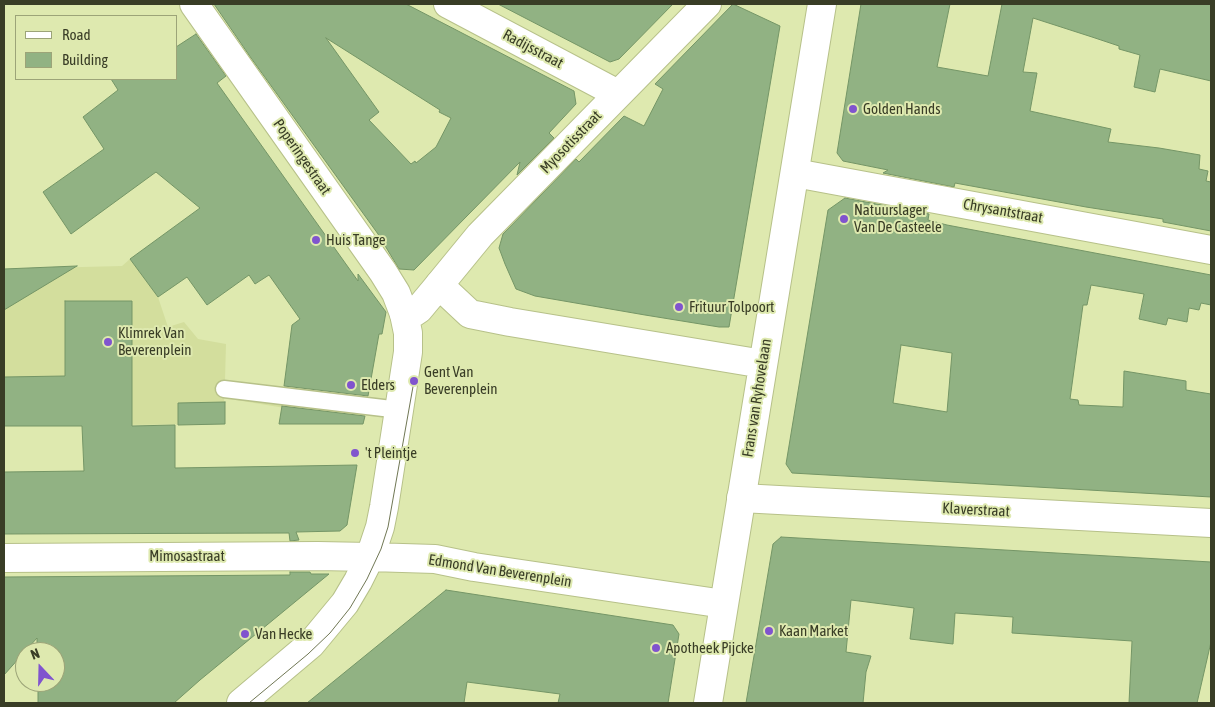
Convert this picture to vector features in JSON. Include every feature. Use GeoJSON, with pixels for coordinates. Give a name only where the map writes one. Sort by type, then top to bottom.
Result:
{"type":"FeatureCollection","features":[{"type":"Feature","properties":{"kind":"street","name":"Poperingestraat"},"geometry":{"type":"LineString","coordinates":[[194,4],[383,272],[396,293],[404,314]]}},
{"type":"Feature","properties":{"kind":"street","name":"Radijsstraat"},"geometry":{"type":"LineString","coordinates":[[448,4],[618,94]]}},
{"type":"Feature","properties":{"kind":"street","name":"Myosotisstraat"},"geometry":{"type":"LineString","coordinates":[[439,285],[480,235],[707,4]]}},
{"type":"Feature","properties":{"kind":"street","name":"Frans van Ryhovelaan"},"geometry":{"type":"LineString","coordinates":[[708,703],[822,4]]}},
{"type":"Feature","properties":{"kind":"street","name":"Chrysantstraat"},"geometry":{"type":"LineString","coordinates":[[795,173],[1211,250]]}},
{"type":"Feature","properties":{"kind":"street"},"geometry":{"type":"LineString","coordinates":[[241,703],[311,644],[333,619],[358,581],[370,558],[380,528],[400,410],[408,352],[408,333],[404,314],[413,313],[418,310],[439,285],[470,314],[762,364]]}},
{"type":"Feature","properties":{"kind":"street","name":"Klaverstraat"},"geometry":{"type":"LineString","coordinates":[[741,498],[1211,523]]}},
{"type":"Feature","properties":{"kind":"street","name":"Mimosastraat"},"geometry":{"type":"LineString","coordinates":[[4,558],[289,556],[370,558]]}},
{"type":"Feature","properties":{"kind":"street","name":"Edmond Van Beverenplein"},"geometry":{"type":"LineString","coordinates":[[370,558],[435,559],[474,567],[724,604]]}},
{"type":"Feature","properties":{"kind":"lane"},"geometry":{"type":"LineString","coordinates":[[224,389],[400,410]]}},
{"type":"Feature","properties":{"kind":"shaded area","name":"Klimrek Van Beverenplein"},"geometry":{"type":"Polygon","coordinates":[[[130,259],[158,297],[168,327],[184,322],[198,339],[226,344],[225,380],[367,404],[364,421],[224,398],[225,424],[4,426],[4,269],[122,266],[130,259]]]}},
{"type":"Feature","properties":{"kind":"building"},"geometry":{"type":"Polygon","coordinates":[[[214,4],[406,4],[574,91],[576,104],[549,133],[554,138],[517,175],[520,162],[414,270],[399,269],[378,234],[214,4]],[[326,38],[379,112],[369,120],[411,164],[415,161],[416,163],[436,147],[451,118],[439,112],[440,110],[326,38]]]}},
{"type":"Feature","properties":{"kind":"building"},"geometry":{"type":"Polygon","coordinates":[[[498,4],[673,4],[619,59],[610,62],[498,4]]]}},
{"type":"Feature","properties":{"kind":"building"},"geometry":{"type":"Polygon","coordinates":[[[733,4],[780,26],[729,327],[719,327],[535,296],[516,289],[499,248],[503,234],[576,159],[579,162],[624,116],[644,126],[663,89],[655,84],[733,4]]]}},
{"type":"Feature","properties":{"kind":"building"},"geometry":{"type":"Polygon","coordinates":[[[861,4],[950,4],[937,67],[988,76],[1002,4],[1211,4],[1211,81],[1160,69],[1155,92],[1134,87],[1140,55],[1119,49],[1119,46],[1033,18],[1023,72],[1037,73],[1030,111],[1111,129],[1108,142],[1200,155],[1199,169],[1208,171],[1206,181],[1211,182],[1211,231],[1163,222],[1163,219],[955,183],[954,187],[883,173],[888,170],[843,161],[837,153],[861,4]]]}},
{"type":"Feature","properties":{"kind":"building"},"geometry":{"type":"Polygon","coordinates":[[[196,34],[226,76],[217,83],[358,281],[358,274],[386,312],[382,334],[379,334],[368,396],[284,386],[292,325],[300,319],[269,275],[255,284],[249,275],[207,305],[187,277],[158,297],[130,259],[200,208],[156,172],[71,234],[43,192],[104,149],[83,117],[118,90],[112,80],[178,80],[178,46],[196,34]]]}},
{"type":"Feature","properties":{"kind":"building"},"geometry":{"type":"Polygon","coordinates":[[[845,198],[929,214],[928,220],[947,225],[1211,275],[1211,305],[1201,303],[1199,310],[1189,308],[1187,322],[1168,318],[1166,325],[1139,319],[1144,294],[1091,285],[1087,305],[1083,305],[1070,399],[1078,400],[1079,405],[1123,407],[1124,371],[1186,381],[1186,390],[1211,394],[1211,497],[792,473],[786,464],[828,210],[845,198]],[[901,345],[893,403],[947,412],[952,353],[901,345]]]}},
{"type":"Feature","properties":{"kind":"building"},"geometry":{"type":"Polygon","coordinates":[[[77,266],[4,310],[4,269],[77,266]]]}},
{"type":"Feature","properties":{"kind":"building"},"geometry":{"type":"Polygon","coordinates":[[[65,301],[132,301],[132,426],[175,425],[175,468],[357,465],[347,525],[340,531],[296,532],[299,540],[290,541],[289,533],[4,534],[4,472],[84,471],[82,426],[4,426],[4,377],[65,376],[65,301]]]}},
{"type":"Feature","properties":{"kind":"building"},"geometry":{"type":"Polygon","coordinates":[[[225,402],[225,424],[178,425],[178,403],[225,402]]]}},
{"type":"Feature","properties":{"kind":"building"},"geometry":{"type":"Polygon","coordinates":[[[282,406],[365,416],[363,424],[279,424],[282,406]]]}},
{"type":"Feature","properties":{"kind":"building"},"geometry":{"type":"Polygon","coordinates":[[[781,537],[1211,562],[1211,642],[1197,703],[1129,703],[1132,641],[1012,633],[1013,617],[955,613],[953,644],[910,639],[914,608],[851,600],[846,652],[871,656],[866,672],[863,703],[746,703],[773,544],[781,537]]]}},
{"type":"Feature","properties":{"kind":"building"},"geometry":{"type":"Polygon","coordinates":[[[290,572],[329,574],[174,703],[38,703],[38,692],[65,692],[65,642],[37,642],[37,638],[33,642],[15,642],[15,663],[4,675],[4,577],[290,575],[290,572]]]}},
{"type":"Feature","properties":{"kind":"building"},"geometry":{"type":"Polygon","coordinates":[[[446,590],[673,625],[679,634],[668,703],[558,703],[560,694],[467,682],[464,703],[307,703],[446,590]]]}},
{"type":"Feature","properties":{"kind":"tram line"},"geometry":{"type":"LineString","coordinates":[[249,703],[308,654],[330,633],[350,608],[367,579],[381,549],[388,527],[414,381]]}},
{"type":"Feature","properties":{"kind":"place","name":"Golden Hands"},"geometry":{"type":"Point","coordinates":[853,109]}},
{"type":"Feature","properties":{"kind":"place","name":"Natuurslager Van De Casteele"},"geometry":{"type":"Point","coordinates":[844,219]}},
{"type":"Feature","properties":{"kind":"place","name":"Huis Tange"},"geometry":{"type":"Point","coordinates":[316,240]}},
{"type":"Feature","properties":{"kind":"place","name":"Frituur Tolpoort"},"geometry":{"type":"Point","coordinates":[679,307]}},
{"type":"Feature","properties":{"kind":"place","name":"Klimrek Van Beverenplein"},"geometry":{"type":"Point","coordinates":[108,342]}},
{"type":"Feature","properties":{"kind":"place","name":"Gent Van Beverenplein"},"geometry":{"type":"Point","coordinates":[414,381]}},
{"type":"Feature","properties":{"kind":"place","name":"Elders"},"geometry":{"type":"Point","coordinates":[351,385]}},
{"type":"Feature","properties":{"kind":"place","name":"'t Pleintje"},"geometry":{"type":"Point","coordinates":[355,453]}},
{"type":"Feature","properties":{"kind":"place","name":"Kaan Market"},"geometry":{"type":"Point","coordinates":[769,631]}},
{"type":"Feature","properties":{"kind":"place","name":"Van Hecke"},"geometry":{"type":"Point","coordinates":[245,634]}},
{"type":"Feature","properties":{"kind":"place","name":"Apotheek Pijcke"},"geometry":{"type":"Point","coordinates":[656,648]}}]}
